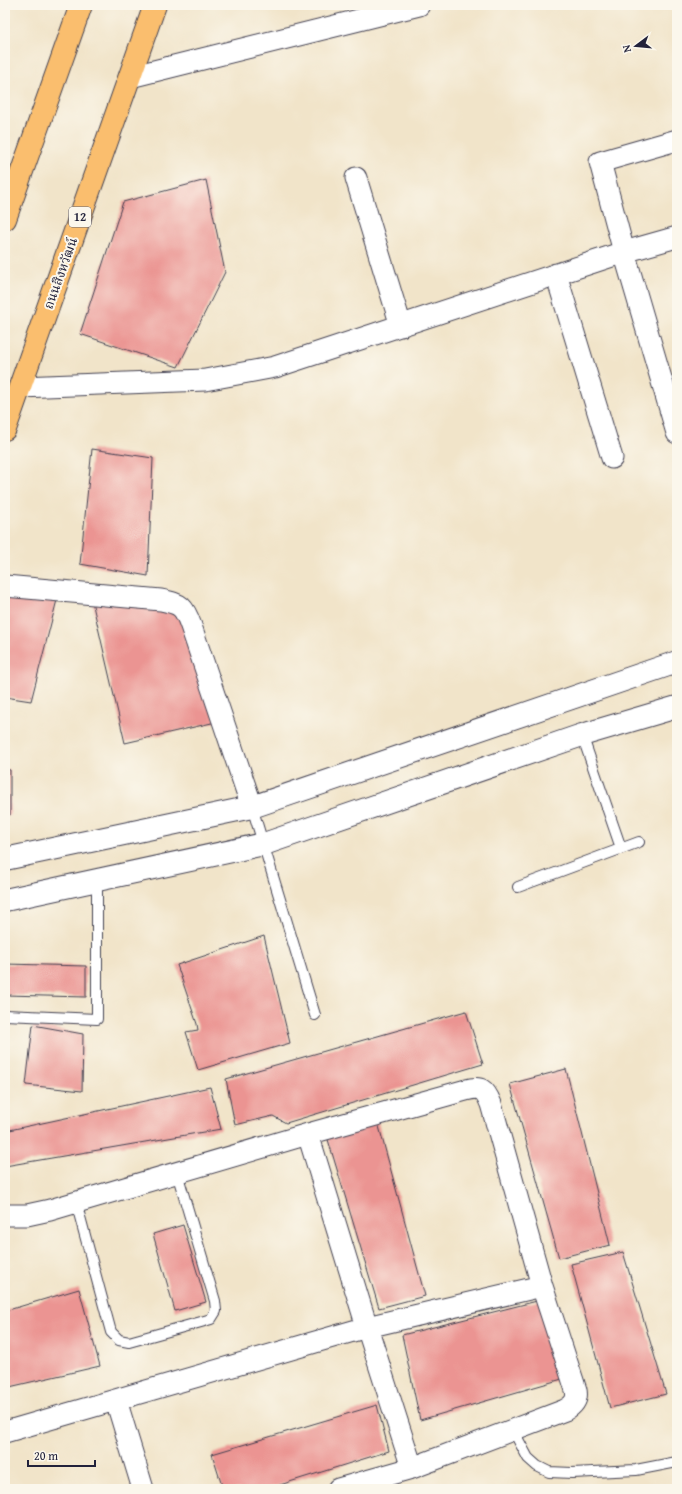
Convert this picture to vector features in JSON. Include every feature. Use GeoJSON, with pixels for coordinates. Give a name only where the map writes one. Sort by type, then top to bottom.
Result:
{"type":"FeatureCollection","features":[{"type":"Feature","properties":{"kind":"main road"},"geometry":{"type":"LineString","coordinates":[[5,219],[81,5]]}},
{"type":"Feature","properties":{"kind":"main road","name":"ถนนสิงหวัฒน์"},"geometry":{"type":"LineString","coordinates":[[5,429],[155,5]]}},
{"type":"Feature","properties":{"kind":"street"},"geometry":{"type":"LineString","coordinates":[[130,77],[419,5]]}},
{"type":"Feature","properties":{"kind":"street"},"geometry":{"type":"LineString","coordinates":[[675,421],[624,252],[600,162],[677,140]]}},
{"type":"Feature","properties":{"kind":"street"},"geometry":{"type":"LineString","coordinates":[[356,178],[400,326]]}},
{"type":"Feature","properties":{"kind":"street"},"geometry":{"type":"LineString","coordinates":[[20,387],[205,380],[275,367],[624,252],[677,237]]}},
{"type":"Feature","properties":{"kind":"street"},"geometry":{"type":"LineString","coordinates":[[556,274],[612,458]]}},
{"type":"Feature","properties":{"kind":"street"},"geometry":{"type":"LineString","coordinates":[[5,586],[161,600],[174,603],[183,608],[189,620],[252,807]]}},
{"type":"Feature","properties":{"kind":"street"},"geometry":{"type":"LineString","coordinates":[[5,858],[252,807],[677,662]]}},
{"type":"Feature","properties":{"kind":"street"},"geometry":{"type":"LineString","coordinates":[[5,900],[264,844],[582,735],[677,707]]}},
{"type":"Feature","properties":{"kind":"street"},"geometry":{"type":"LineString","coordinates":[[5,1215],[32,1214],[466,1090],[477,1088],[484,1090],[487,1093],[491,1104],[542,1286],[576,1390],[577,1399],[565,1410],[513,1430],[412,1468],[338,1489]]}},
{"type":"Feature","properties":{"kind":"street"},"geometry":{"type":"LineString","coordinates":[[308,1134],[412,1468]]}},
{"type":"Feature","properties":{"kind":"street"},"geometry":{"type":"LineString","coordinates":[[5,1432],[367,1327],[542,1286]]}},
{"type":"Feature","properties":{"kind":"street"},"geometry":{"type":"LineString","coordinates":[[116,1400],[143,1489]]}},
{"type":"Feature","properties":{"kind":"lane"},"geometry":{"type":"LineString","coordinates":[[582,735],[621,848]]}},
{"type":"Feature","properties":{"kind":"lane"},"geometry":{"type":"LineString","coordinates":[[252,807],[315,1015]]}},
{"type":"Feature","properties":{"kind":"lane"},"geometry":{"type":"LineString","coordinates":[[518,887],[639,842]]}},
{"type":"Feature","properties":{"kind":"lane"},"geometry":{"type":"LineString","coordinates":[[5,1015],[97,1019],[97,880]]}},
{"type":"Feature","properties":{"kind":"lane"},"geometry":{"type":"LineString","coordinates":[[76,1202],[111,1332],[119,1340],[129,1342],[201,1322],[211,1319],[216,1311],[215,1301],[177,1173]]}},
{"type":"Feature","properties":{"kind":"lane"},"geometry":{"type":"LineString","coordinates":[[513,1430],[528,1458],[537,1466],[549,1472],[572,1473],[636,1470],[677,1462]]}},
{"type":"Feature","properties":{"kind":"building"},"geometry":{"type":"Polygon","coordinates":[[[206,180],[225,272],[178,367],[80,334],[123,202],[206,180]]]}},
{"type":"Feature","properties":{"kind":"building"},"geometry":{"type":"Polygon","coordinates":[[[92,449],[153,458],[148,576],[80,564],[92,449]]]}},
{"type":"Feature","properties":{"kind":"building"},"geometry":{"type":"Polygon","coordinates":[[[5,591],[58,596],[31,701],[5,697],[5,591]]]}},
{"type":"Feature","properties":{"kind":"building"},"geometry":{"type":"Polygon","coordinates":[[[91,597],[179,611],[216,722],[125,743],[91,597]]]}},
{"type":"Feature","properties":{"kind":"building"},"geometry":{"type":"Polygon","coordinates":[[[5,769],[10,770],[10,815],[5,815],[5,769]]]}},
{"type":"Feature","properties":{"kind":"building"},"geometry":{"type":"Polygon","coordinates":[[[264,936],[290,1043],[198,1070],[186,1032],[198,1030],[197,1024],[177,965],[264,936]]]}},
{"type":"Feature","properties":{"kind":"building"},"geometry":{"type":"Polygon","coordinates":[[[5,964],[86,966],[86,997],[5,995],[5,964]]]}},
{"type":"Feature","properties":{"kind":"building"},"geometry":{"type":"Polygon","coordinates":[[[466,1011],[483,1064],[286,1123],[273,1116],[235,1125],[226,1079],[466,1011]]]}},
{"type":"Feature","properties":{"kind":"building"},"geometry":{"type":"Polygon","coordinates":[[[33,1025],[83,1034],[82,1091],[26,1085],[33,1025]]]}},
{"type":"Feature","properties":{"kind":"building"},"geometry":{"type":"Polygon","coordinates":[[[566,1069],[610,1245],[559,1258],[510,1084],[566,1069]]]}},
{"type":"Feature","properties":{"kind":"building"},"geometry":{"type":"Polygon","coordinates":[[[210,1087],[221,1129],[5,1166],[5,1131],[210,1087]]]}},
{"type":"Feature","properties":{"kind":"building"},"geometry":{"type":"Polygon","coordinates":[[[377,1119],[425,1296],[379,1308],[326,1133],[377,1119]]]}},
{"type":"Feature","properties":{"kind":"building"},"geometry":{"type":"Polygon","coordinates":[[[183,1225],[206,1302],[175,1311],[153,1234],[183,1225]]]}},
{"type":"Feature","properties":{"kind":"building"},"geometry":{"type":"Polygon","coordinates":[[[623,1252],[666,1394],[610,1408],[571,1264],[623,1252]]]}},
{"type":"Feature","properties":{"kind":"building"},"geometry":{"type":"Polygon","coordinates":[[[79,1289],[100,1366],[5,1388],[5,1311],[79,1289]]]}},
{"type":"Feature","properties":{"kind":"building"},"geometry":{"type":"Polygon","coordinates":[[[545,1299],[569,1377],[420,1420],[402,1335],[545,1299]]]}},
{"type":"Feature","properties":{"kind":"building"},"geometry":{"type":"Polygon","coordinates":[[[377,1405],[389,1451],[267,1489],[223,1489],[212,1454],[377,1405]]]}}]}
